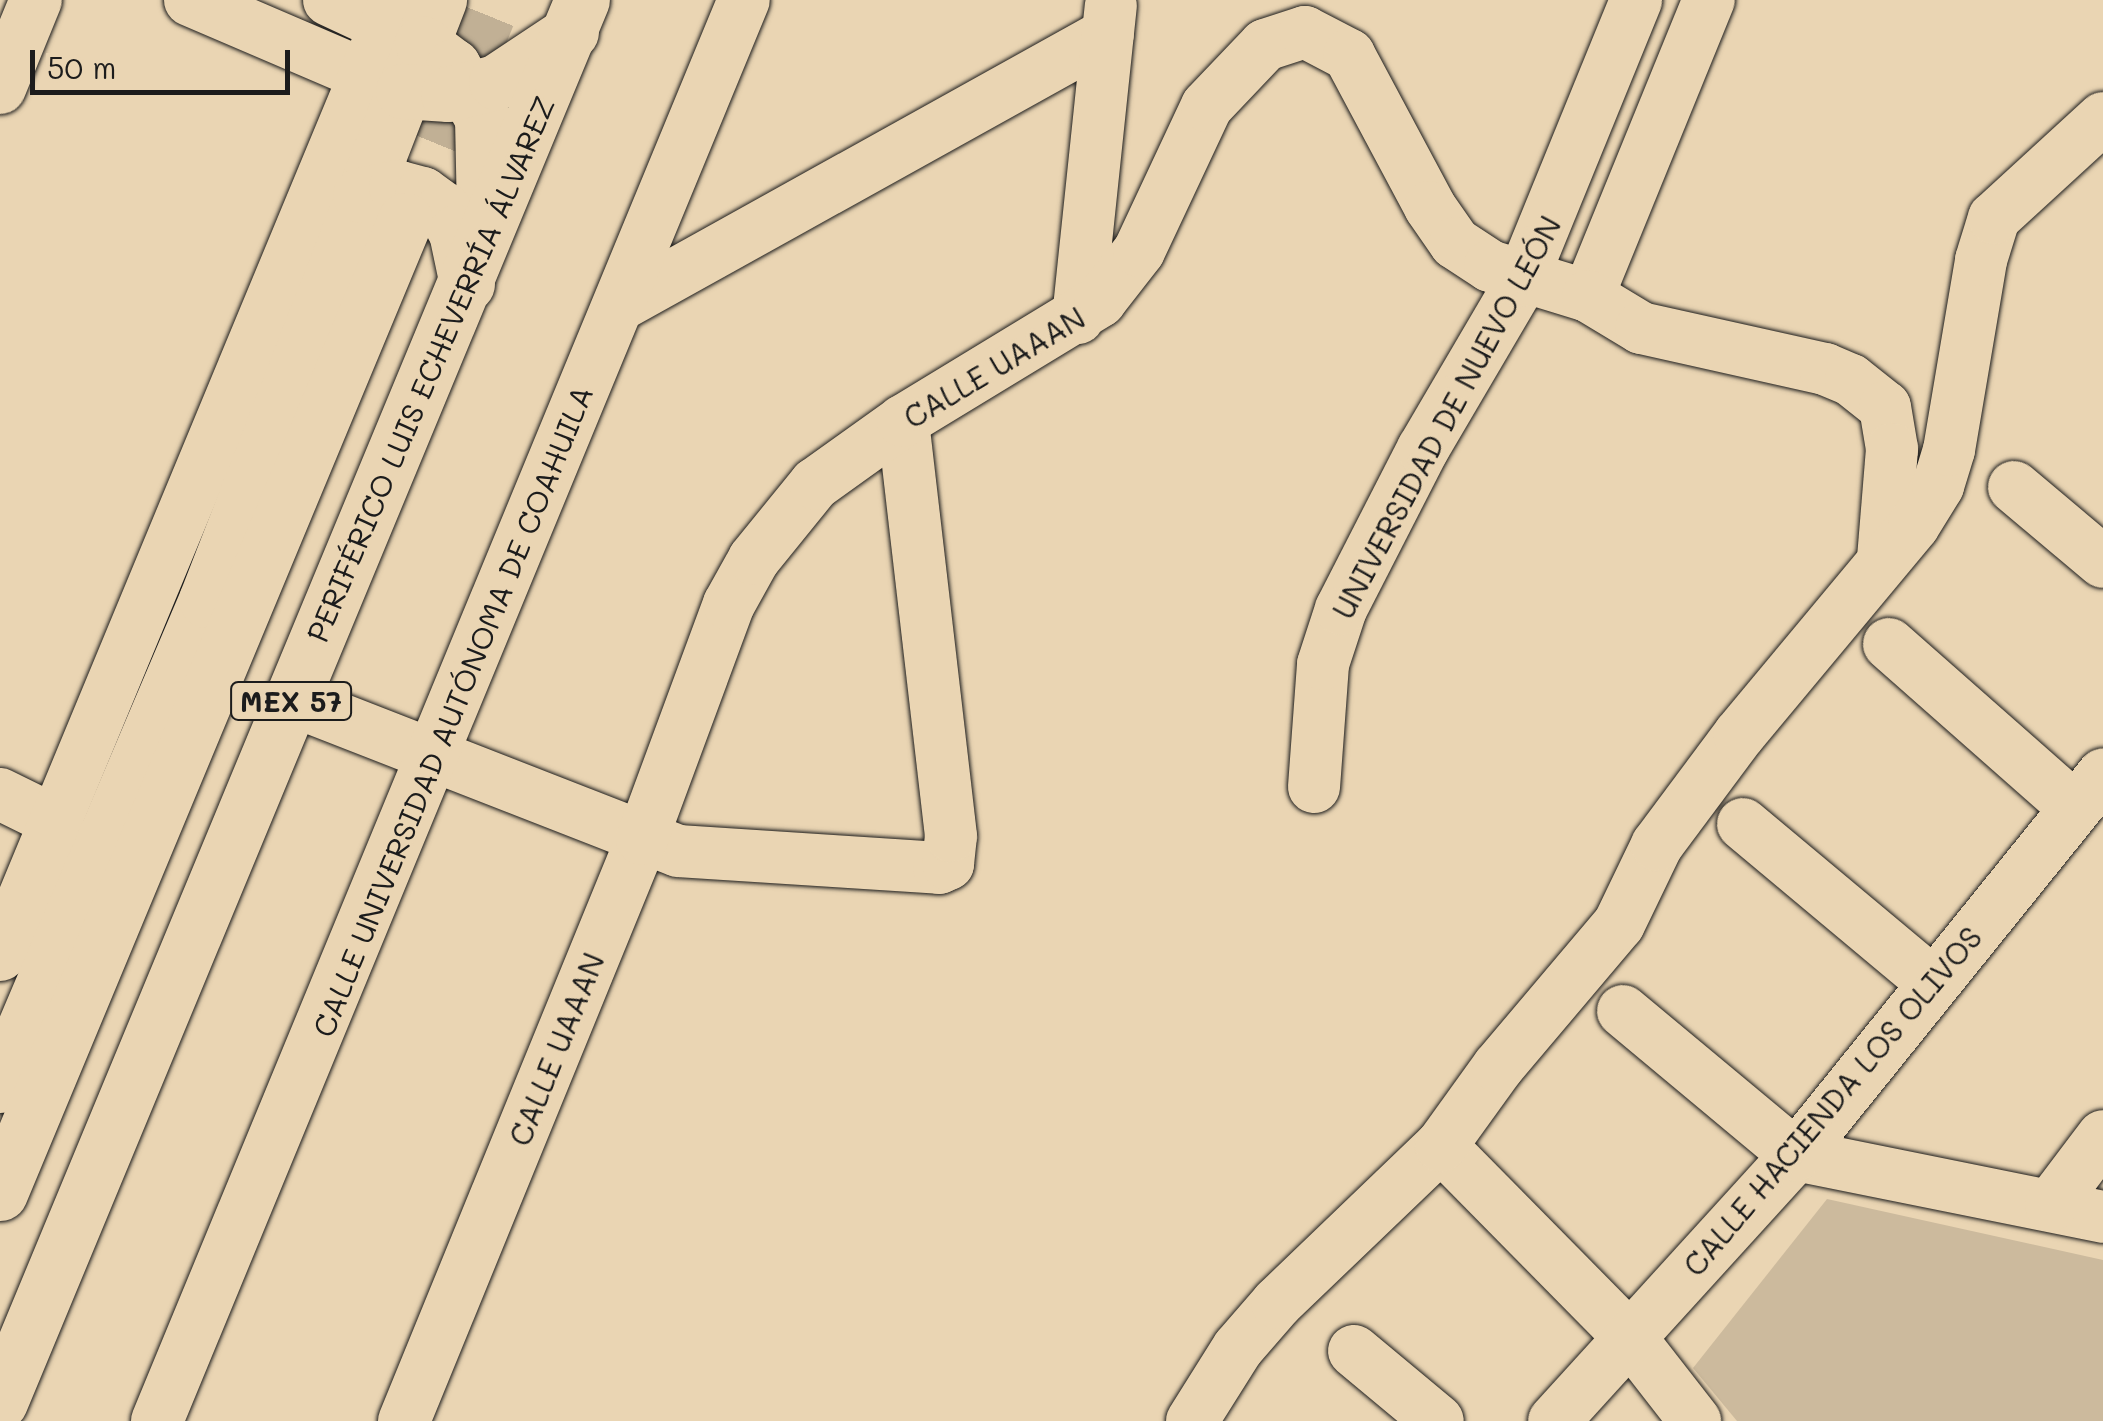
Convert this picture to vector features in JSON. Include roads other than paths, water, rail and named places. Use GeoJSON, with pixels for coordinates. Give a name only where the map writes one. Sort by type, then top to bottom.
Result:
{"type":"FeatureCollection","features":[{"type":"Feature","properties":{"kind":"main road"},"geometry":{"type":"LineString","coordinates":[[472,90],[519,71],[576,16]]}},
{"type":"Feature","properties":{"kind":"main road","name":"PERIFÉRICO LUIS ECHEVERRÍA ÁLVAREZ"},"geometry":{"type":"LineString","coordinates":[[0,1402],[475,268],[576,16]]}},
{"type":"Feature","properties":{"kind":"main road"},"geometry":{"type":"LineString","coordinates":[[383,208],[402,39],[472,90],[486,146],[475,268]]}},
{"type":"Feature","properties":{"kind":"main road"},"geometry":{"type":"LineString","coordinates":[[0,1085],[206,600],[383,208],[396,187],[422,194],[443,209],[475,268]]}},
{"type":"Feature","properties":{"kind":"main road","name":"MEX 57"},"geometry":{"type":"LineString","coordinates":[[0,1193],[383,208]]}},
{"type":"Feature","properties":{"kind":"street"},"geometry":{"type":"LineString","coordinates":[[0,88],[36,0]]}},
{"type":"Feature","properties":{"kind":"street"},"geometry":{"type":"LineString","coordinates":[[190,0],[402,39]]}},
{"type":"Feature","properties":{"kind":"street"},"geometry":{"type":"LineString","coordinates":[[329,0],[402,39]]}},
{"type":"Feature","properties":{"kind":"street","name":"CALLE UNIVERSIDAD AUTÓNOMA DE COAHUILA"},"geometry":{"type":"LineString","coordinates":[[157,1421],[744,0]]}},
{"type":"Feature","properties":{"kind":"street","name":"UNIVERSIDAD DE NUEVO LEÓN"},"geometry":{"type":"LineString","coordinates":[[1314,787],[1323,664],[1341,609],[1422,449],[1522,280],[1636,0]]}},
{"type":"Feature","properties":{"kind":"street"},"geometry":{"type":"LineString","coordinates":[[1588,296],[1709,0]]}},
{"type":"Feature","properties":{"kind":"street"},"geometry":{"type":"LineString","coordinates":[[620,306],[1110,17]]}},
{"type":"Feature","properties":{"kind":"street"},"geometry":{"type":"LineString","coordinates":[[1078,318],[1110,17]]}},
{"type":"Feature","properties":{"kind":"street","name":"CALLE UAAAN"},"geometry":{"type":"LineString","coordinates":[[404,1421],[642,840],[728,604],[754,559],[815,484],[903,421],[1078,318],[1100,301],[1139,252],[1184,148],[1222,84],[1265,45],[1305,32],[1349,55],[1455,244],[1522,280],[1588,296],[1641,328],[1826,370],[1851,380],[1885,408],[1892,449],[1883,559]]}},
{"type":"Feature","properties":{"kind":"street"},"geometry":{"type":"LineString","coordinates":[[0,955],[402,39]]}},
{"type":"Feature","properties":{"kind":"street"},"geometry":{"type":"LineString","coordinates":[[1192,1421],[1238,1348],[1278,1303],[1441,1146],[1498,1067],[1619,924],[1657,846],[1739,735],[1938,486],[1994,218],[2103,118]]}},
{"type":"Feature","properties":{"kind":"street"},"geometry":{"type":"LineString","coordinates":[[291,700],[642,840],[735,858],[923,868],[948,864],[951,836],[903,421]]}},
{"type":"Feature","properties":{"kind":"street"},"geometry":{"type":"LineString","coordinates":[[2014,486],[2103,562]]}},
{"type":"Feature","properties":{"kind":"street"},"geometry":{"type":"LineString","coordinates":[[1890,644],[2089,791]]}},
{"type":"Feature","properties":{"kind":"street","name":"CALLE HACIENDA LOS OLIVOS"},"geometry":{"type":"LineString","coordinates":[[1554,1421],[1632,1340],[1796,1154],[1931,981],[2089,791]]}},
{"type":"Feature","properties":{"kind":"street"},"geometry":{"type":"LineString","coordinates":[[0,794],[57,822]]}},
{"type":"Feature","properties":{"kind":"street"},"geometry":{"type":"LineString","coordinates":[[1743,824],[1931,981]]}},
{"type":"Feature","properties":{"kind":"street"},"geometry":{"type":"LineString","coordinates":[[1623,1011],[1796,1154],[2103,1218]]}},
{"type":"Feature","properties":{"kind":"street"},"geometry":{"type":"LineString","coordinates":[[2051,1205],[2103,1136]]}},
{"type":"Feature","properties":{"kind":"street"},"geometry":{"type":"LineString","coordinates":[[1441,1146],[1632,1340],[1695,1421]]}},
{"type":"Feature","properties":{"kind":"street"},"geometry":{"type":"LineString","coordinates":[[1354,1351],[1438,1421]]}},
{"type":"Feature","properties":{"kind":"tunnel"},"geometry":{"type":"LineString","coordinates":[[405,220],[494,0]]}}]}
